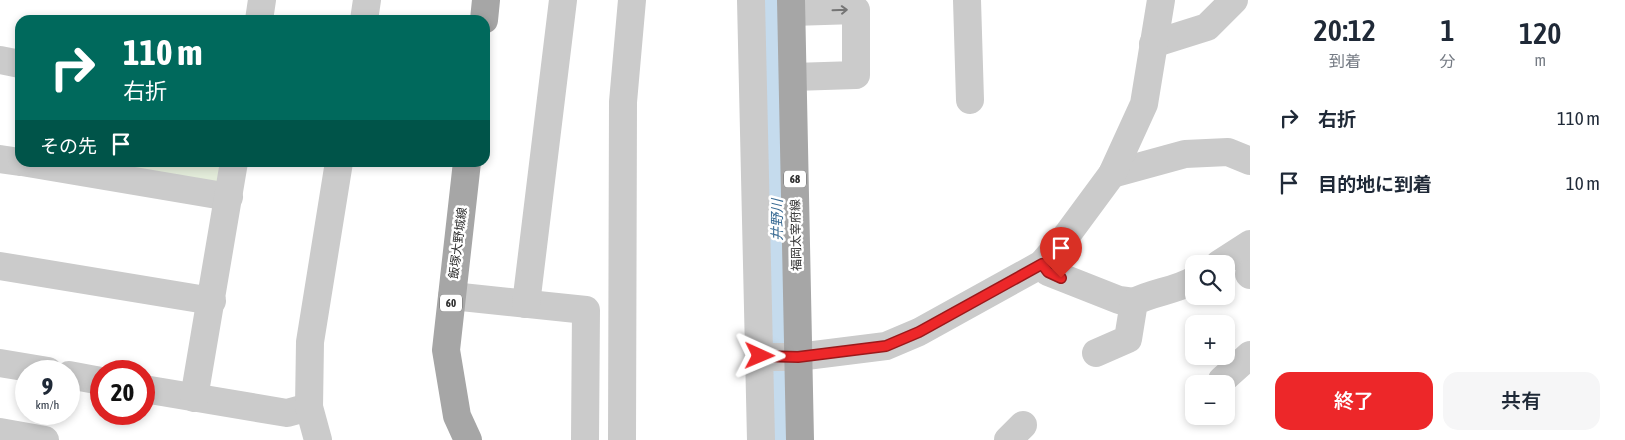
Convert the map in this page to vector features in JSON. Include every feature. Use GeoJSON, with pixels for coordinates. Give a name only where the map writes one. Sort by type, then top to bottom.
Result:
{"type":"FeatureCollection","features":[{"type":"Feature","properties":{"kind":"main road"},"geometry":{"type":"LineString","coordinates":[[484,15],[486,0]]}},
{"type":"Feature","properties":{"kind":"main road","name":"福岡太宰府線"},"geometry":{"type":"LineString","coordinates":[[792,6],[793,357],[800,440]]}},
{"type":"Feature","properties":{"kind":"main road","name":"飯塚大野城線"},"geometry":{"type":"LineString","coordinates":[[466,167],[446,350],[457,416],[468,440]]}},
{"type":"Feature","properties":{"kind":"street"},"geometry":{"type":"LineString","coordinates":[[365,15],[367,0]]}},
{"type":"Feature","properties":{"kind":"street"},"geometry":{"type":"LineString","coordinates":[[526,304],[563,0]]}},
{"type":"Feature","properties":{"kind":"street"},"geometry":{"type":"LineString","coordinates":[[622,440],[623,102],[632,0]]}},
{"type":"Feature","properties":{"kind":"street"},"geometry":{"type":"LineString","coordinates":[[750,0],[761,440]]}},
{"type":"Feature","properties":{"kind":"street"},"geometry":{"type":"LineString","coordinates":[[967,0],[970,100]]}},
{"type":"Feature","properties":{"kind":"street"},"geometry":{"type":"LineString","coordinates":[[760,356],[793,357],[886,346],[928,327],[1042,264],[1067,235],[1112,174],[1144,104],[1161,0]]}},
{"type":"Feature","properties":{"kind":"street"},"geometry":{"type":"LineString","coordinates":[[1153,44],[1206,27],[1234,0]]}},
{"type":"Feature","properties":{"kind":"street"},"geometry":{"type":"LineString","coordinates":[[792,6],[856,10],[856,74],[793,77]]}},
{"type":"Feature","properties":{"kind":"street"},"geometry":{"type":"LineString","coordinates":[[0,60],[15,63]]}},
{"type":"Feature","properties":{"kind":"street"},"geometry":{"type":"LineString","coordinates":[[1112,174],[1185,154],[1228,152],[1250,161]]}},
{"type":"Feature","properties":{"kind":"street"},"geometry":{"type":"LineString","coordinates":[[0,159],[15,161]]}},
{"type":"Feature","properties":{"kind":"street"},"geometry":{"type":"LineString","coordinates":[[51,167],[228,197]]}},
{"type":"Feature","properties":{"kind":"street"},"geometry":{"type":"LineString","coordinates":[[194,398],[212,301],[233,167]]}},
{"type":"Feature","properties":{"kind":"street"},"geometry":{"type":"LineString","coordinates":[[318,440],[309,407],[310,342],[338,167]]}},
{"type":"Feature","properties":{"kind":"street"},"geometry":{"type":"LineString","coordinates":[[1233,255],[1250,244]]}},
{"type":"Feature","properties":{"kind":"street"},"geometry":{"type":"LineString","coordinates":[[1042,264],[1048,272],[1119,300],[1134,302],[1147,295],[1185,284]]}},
{"type":"Feature","properties":{"kind":"street"},"geometry":{"type":"LineString","coordinates":[[0,266],[212,301]]}},
{"type":"Feature","properties":{"kind":"street"},"geometry":{"type":"LineString","coordinates":[[452,296],[586,310],[585,440]]}},
{"type":"Feature","properties":{"kind":"street"},"geometry":{"type":"LineString","coordinates":[[1096,353],[1128,339],[1134,302]]}},
{"type":"Feature","properties":{"kind":"street"},"geometry":{"type":"LineString","coordinates":[[1227,375],[1250,354]]}},
{"type":"Feature","properties":{"kind":"street"},"geometry":{"type":"LineString","coordinates":[[0,362],[15,365]]}},
{"type":"Feature","properties":{"kind":"street"},"geometry":{"type":"LineString","coordinates":[[155,391],[287,412],[309,407]]}},
{"type":"Feature","properties":{"kind":"street"},"geometry":{"type":"LineString","coordinates":[[0,432],[45,440]]}},
{"type":"Feature","properties":{"kind":"green space"},"geometry":{"type":"Polygon","coordinates":[[[136,167],[222,167],[219,186],[135,171],[136,167]]]}},
{"type":"Feature","properties":{"kind":"waterway","name":"井野川"},"geometry":{"type":"LineString","coordinates":[[776,0],[778,440]]}},
{"type":"Feature","properties":{"kind":"route"},"geometry":{"type":"LineString","coordinates":[[760,356],[798,357],[886,346],[919,332],[1042,264],[1048,272],[1061,278]]}}]}
